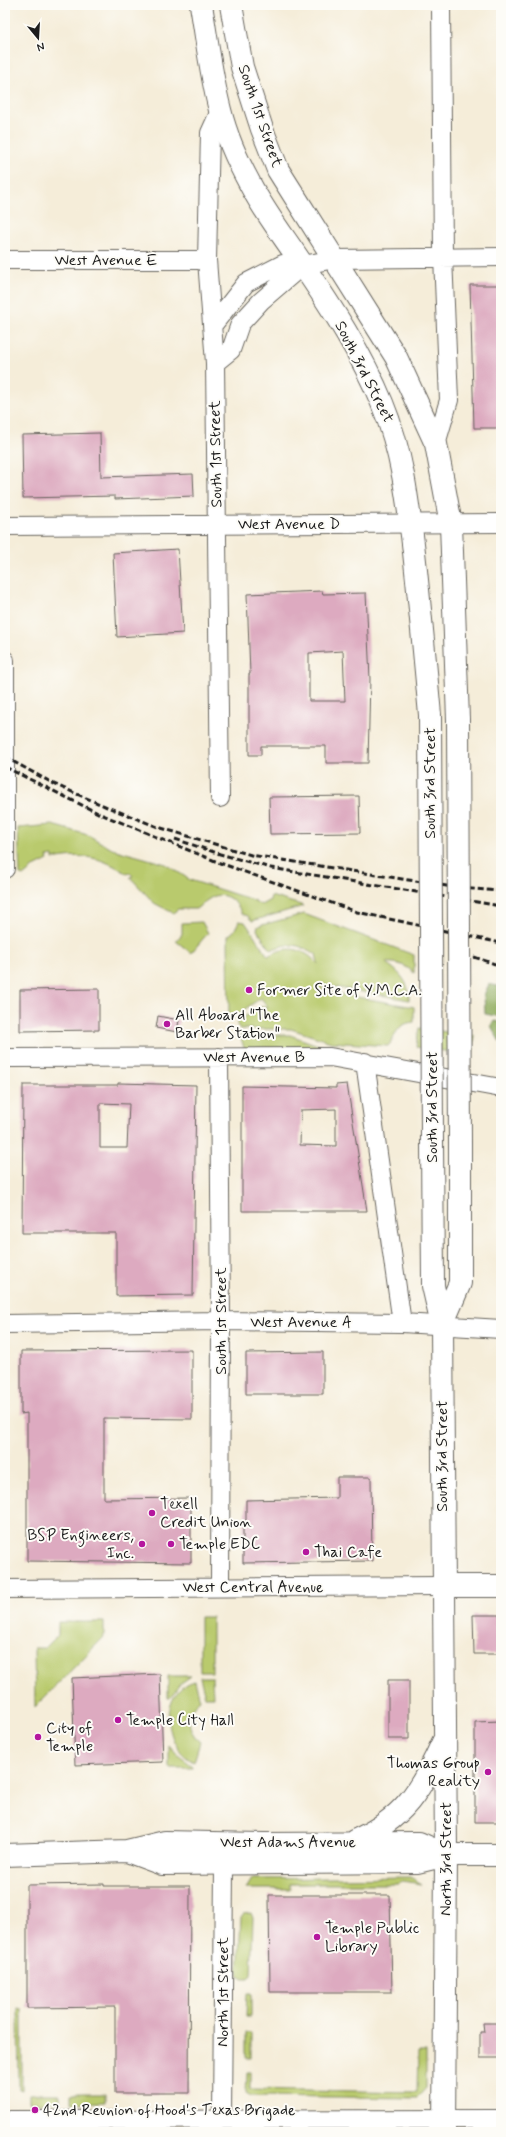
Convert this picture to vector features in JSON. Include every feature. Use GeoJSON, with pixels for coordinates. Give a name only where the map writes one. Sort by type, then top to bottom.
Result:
{"type":"FeatureCollection","features":[{"type":"Feature","properties":{"kind":"main road","name":"South 1st Street"},"geometry":{"type":"LineString","coordinates":[[201,5],[220,111],[236,155],[250,185],[271,219],[303,265]]}},
{"type":"Feature","properties":{"kind":"main road","name":"South 1st Street"},"geometry":{"type":"LineString","coordinates":[[231,5],[242,67],[262,129],[278,170],[335,259]]}},
{"type":"Feature","properties":{"kind":"main road","name":"South 3rd Street"},"geometry":{"type":"LineString","coordinates":[[335,259],[396,357],[436,444],[451,524],[458,720],[460,1283],[442,1325]]}},
{"type":"Feature","properties":{"kind":"main road","name":"South 3rd Street"},"geometry":{"type":"LineString","coordinates":[[303,265],[355,349],[382,401],[401,456],[411,524],[423,628],[430,715],[432,1286],[442,1325],[443,1586]]}},
{"type":"Feature","properties":{"kind":"main road","name":"West Central Avenue"},"geometry":{"type":"LineString","coordinates":[[443,1586],[501,1586]]}},
{"type":"Feature","properties":{"kind":"main road","name":"North 3rd Street"},"geometry":{"type":"LineString","coordinates":[[443,1586],[446,1855],[444,2126]]}},
{"type":"Feature","properties":{"kind":"main road"},"geometry":{"type":"LineString","coordinates":[[352,1842],[397,1815],[413,1798],[428,1773],[445,1737]]}},
{"type":"Feature","properties":{"kind":"main road","name":"West Adams Avenue"},"geometry":{"type":"LineString","coordinates":[[5,1855],[127,1851],[165,1842],[264,1844],[352,1842],[421,1843],[446,1855]]}},
{"type":"Feature","properties":{"kind":"main road","name":"West Adams Avenue"},"geometry":{"type":"LineString","coordinates":[[127,1851],[162,1864],[420,1862],[446,1855],[501,1855]]}},
{"type":"Feature","properties":{"kind":"street","name":"South 3rd Street"},"geometry":{"type":"LineString","coordinates":[[436,444],[449,400],[443,257],[441,5]]}},
{"type":"Feature","properties":{"kind":"street","name":"South 1st Street"},"geometry":{"type":"LineString","coordinates":[[220,111],[210,133],[207,260],[215,363],[220,798]]}},
{"type":"Feature","properties":{"kind":"street"},"geometry":{"type":"LineString","coordinates":[[213,324],[246,283],[283,264],[303,265],[335,259],[501,257]]}},
{"type":"Feature","properties":{"kind":"street","name":"West Avenue E"},"geometry":{"type":"LineString","coordinates":[[5,260],[207,260]]}},
{"type":"Feature","properties":{"kind":"street"},"geometry":{"type":"LineString","coordinates":[[215,363],[230,350],[240,324],[261,301],[303,265]]}},
{"type":"Feature","properties":{"kind":"street","name":"West Avenue D"},"geometry":{"type":"LineString","coordinates":[[5,526],[501,523]]}},
{"type":"Feature","properties":{"kind":"street"},"geometry":{"type":"LineString","coordinates":[[5,660],[5,869]]}},
{"type":"Feature","properties":{"kind":"street","name":"South 1st Street"},"geometry":{"type":"LineString","coordinates":[[219,1056],[221,1321],[220,1586]]}},
{"type":"Feature","properties":{"kind":"street","name":"West Avenue B"},"geometry":{"type":"LineString","coordinates":[[5,1058],[219,1056],[330,1057],[365,1062],[501,1088]]}},
{"type":"Feature","properties":{"kind":"street"},"geometry":{"type":"LineString","coordinates":[[365,1062],[402,1323]]}},
{"type":"Feature","properties":{"kind":"street","name":"West Avenue A"},"geometry":{"type":"LineString","coordinates":[[5,1324],[221,1321],[402,1323],[501,1329]]}},
{"type":"Feature","properties":{"kind":"street","name":"West Central Avenue"},"geometry":{"type":"LineString","coordinates":[[5,1589],[220,1586],[443,1586]]}},
{"type":"Feature","properties":{"kind":"street","name":"North 1st Street"},"geometry":{"type":"LineString","coordinates":[[222,2120],[224,1864]]}},
{"type":"Feature","properties":{"kind":"street"},"geometry":{"type":"LineString","coordinates":[[5,2120],[222,2120],[444,2126],[501,2119]]}},
{"type":"Feature","properties":{"kind":"green space"},"geometry":{"type":"Polygon","coordinates":[[[52,825],[88,835],[112,849],[166,864],[190,880],[253,900],[261,905],[270,900],[271,896],[304,906],[252,921],[248,916],[242,914],[240,909],[233,901],[219,895],[209,899],[196,909],[178,909],[173,913],[154,903],[130,877],[133,876],[130,873],[127,874],[118,868],[92,858],[73,856],[53,859],[53,856],[47,857],[48,860],[34,867],[23,876],[20,875],[18,828],[52,825]]]}},
{"type":"Feature","properties":{"kind":"green space"},"geometry":{"type":"Polygon","coordinates":[[[304,914],[414,955],[414,973],[401,965],[386,963],[403,978],[408,988],[409,1000],[323,985],[322,991],[414,1007],[414,1022],[403,1025],[399,1028],[388,1046],[331,1042],[291,1029],[240,1029],[237,1025],[238,1021],[260,1007],[268,1007],[261,998],[229,1020],[228,936],[234,931],[239,921],[245,922],[268,956],[282,950],[295,950],[307,954],[318,964],[316,954],[299,946],[289,945],[271,950],[257,930],[258,926],[304,914]]]}},
{"type":"Feature","properties":{"kind":"green space"},"geometry":{"type":"Polygon","coordinates":[[[202,922],[208,933],[191,953],[176,941],[182,934],[182,923],[202,922]]]}},
{"type":"Feature","properties":{"kind":"green space"},"geometry":{"type":"Polygon","coordinates":[[[489,984],[501,987],[501,1017],[485,1014],[484,995],[489,984]]]}},
{"type":"Feature","properties":{"kind":"green space"},"geometry":{"type":"Polygon","coordinates":[[[494,1021],[501,1022],[501,1044],[491,1026],[494,1021]]]}},
{"type":"Feature","properties":{"kind":"green space"},"geometry":{"type":"Polygon","coordinates":[[[419,1028],[475,1036],[472,1055],[416,1047],[419,1028]]]}},
{"type":"Feature","properties":{"kind":"green space"},"geometry":{"type":"Polygon","coordinates":[[[240,1035],[290,1035],[326,1048],[244,1048],[240,1035]]]}},
{"type":"Feature","properties":{"kind":"green space"},"geometry":{"type":"Polygon","coordinates":[[[200,1617],[212,1617],[212,1672],[200,1672],[200,1617]]]}},
{"type":"Feature","properties":{"kind":"green space"},"geometry":{"type":"Polygon","coordinates":[[[58,1622],[104,1622],[104,1637],[35,1707],[34,1648],[45,1648],[58,1635],[58,1622]]]}},
{"type":"Feature","properties":{"kind":"green space"},"geometry":{"type":"Polygon","coordinates":[[[168,1676],[191,1676],[180,1684],[170,1698],[168,1698],[168,1676]]]}},
{"type":"Feature","properties":{"kind":"green space"},"geometry":{"type":"Polygon","coordinates":[[[200,1677],[212,1677],[213,1697],[205,1697],[200,1677]]]}},
{"type":"Feature","properties":{"kind":"green space"},"geometry":{"type":"Polygon","coordinates":[[[195,1681],[200,1700],[195,1705],[190,1715],[190,1727],[200,1742],[194,1762],[183,1755],[176,1744],[171,1732],[169,1719],[170,1707],[175,1695],[183,1686],[195,1681]]]}},
{"type":"Feature","properties":{"kind":"green space"},"geometry":{"type":"Polygon","coordinates":[[[169,1745],[179,1756],[193,1766],[193,1768],[169,1768],[169,1745]]]}},
{"type":"Feature","properties":{"kind":"green space"},"geometry":{"type":"Polygon","coordinates":[[[410,1877],[422,1884],[402,1881],[398,1884],[290,1884],[290,1889],[246,1889],[252,1879],[410,1877]]]}},
{"type":"Feature","properties":{"kind":"green space"},"geometry":{"type":"Polygon","coordinates":[[[251,1913],[253,1918],[251,1975],[248,1979],[242,1979],[238,1975],[241,1918],[244,1914],[251,1913]]]}},
{"type":"Feature","properties":{"kind":"green space"},"geometry":{"type":"Polygon","coordinates":[[[247,1993],[251,1993],[251,2017],[246,2017],[247,1993]]]}},
{"type":"Feature","properties":{"kind":"green space"},"geometry":{"type":"Polygon","coordinates":[[[18,2009],[22,2009],[22,2090],[19,2089],[18,2009]]]}},
{"type":"Feature","properties":{"kind":"green space"},"geometry":{"type":"Polygon","coordinates":[[[246,2032],[251,2032],[251,2058],[246,2058],[246,2032]]]}},
{"type":"Feature","properties":{"kind":"green space"},"geometry":{"type":"Polygon","coordinates":[[[418,2052],[426,2052],[426,2088],[417,2098],[251,2096],[246,2093],[247,2072],[250,2072],[250,2089],[417,2092],[418,2052]]]}},
{"type":"Feature","properties":{"kind":"green space"},"geometry":{"type":"Polygon","coordinates":[[[29,2094],[60,2094],[60,2103],[29,2103],[29,2094]]]}},
{"type":"Feature","properties":{"kind":"green space"},"geometry":{"type":"Polygon","coordinates":[[[71,2094],[105,2094],[105,2102],[71,2103],[71,2094]]]}},
{"type":"Feature","properties":{"kind":"building"},"geometry":{"type":"Polygon","coordinates":[[[470,285],[501,285],[501,428],[474,428],[470,285]]]}},
{"type":"Feature","properties":{"kind":"building"},"geometry":{"type":"Polygon","coordinates":[[[100,433],[101,477],[193,474],[194,496],[115,499],[115,496],[23,498],[22,435],[100,433]]]}},
{"type":"Feature","properties":{"kind":"building"},"geometry":{"type":"Polygon","coordinates":[[[178,549],[183,633],[117,637],[113,553],[178,549]]]}},
{"type":"Feature","properties":{"kind":"building"},"geometry":{"type":"Polygon","coordinates":[[[322,591],[323,594],[366,593],[370,679],[368,763],[326,763],[326,746],[261,746],[261,755],[249,755],[250,674],[247,594],[322,591]],[[343,651],[309,653],[309,701],[345,701],[343,651]]]}},
{"type":"Feature","properties":{"kind":"building"},"geometry":{"type":"Polygon","coordinates":[[[359,796],[360,833],[270,834],[269,797],[359,796]]]}},
{"type":"Feature","properties":{"kind":"building"},"geometry":{"type":"Polygon","coordinates":[[[99,989],[99,1030],[20,1031],[20,990],[99,989]]]}},
{"type":"Feature","properties":{"kind":"building","name":"All Aboard \"The Barber Station\""},"geometry":{"type":"Polygon","coordinates":[[[158,1016],[179,1020],[177,1032],[156,1028],[158,1016]]]}},
{"type":"Feature","properties":{"kind":"building"},"geometry":{"type":"Polygon","coordinates":[[[118,1083],[196,1085],[193,1295],[116,1296],[116,1233],[22,1233],[23,1085],[118,1085],[118,1083]],[[100,1103],[100,1148],[127,1148],[129,1104],[100,1103]]]}},
{"type":"Feature","properties":{"kind":"building"},"geometry":{"type":"Polygon","coordinates":[[[347,1084],[367,1211],[242,1211],[242,1086],[336,1088],[336,1085],[347,1084]],[[336,1109],[301,1110],[300,1145],[336,1146],[336,1109]]]}},
{"type":"Feature","properties":{"kind":"building"},"geometry":{"type":"Polygon","coordinates":[[[192,1350],[192,1419],[104,1418],[104,1499],[191,1498],[191,1563],[27,1561],[27,1413],[21,1414],[21,1351],[192,1350]]]}},
{"type":"Feature","properties":{"kind":"building"},"geometry":{"type":"Polygon","coordinates":[[[323,1352],[323,1394],[246,1394],[246,1353],[323,1352]]]}},
{"type":"Feature","properties":{"kind":"building"},"geometry":{"type":"Polygon","coordinates":[[[337,1477],[371,1477],[372,1561],[243,1563],[243,1521],[246,1521],[246,1500],[337,1498],[337,1477]]]}},
{"type":"Feature","properties":{"kind":"building"},"geometry":{"type":"Polygon","coordinates":[[[473,1615],[501,1615],[501,1654],[474,1654],[473,1615]]]}},
{"type":"Feature","properties":{"kind":"building","name":"Temple City Hall"},"geometry":{"type":"Polygon","coordinates":[[[160,1674],[163,1762],[75,1765],[72,1678],[160,1674]]]}},
{"type":"Feature","properties":{"kind":"building"},"geometry":{"type":"Polygon","coordinates":[[[388,1680],[409,1680],[409,1739],[388,1739],[388,1680]]]}},
{"type":"Feature","properties":{"kind":"building","name":"Thomas Group Reality"},"geometry":{"type":"Polygon","coordinates":[[[501,1721],[501,1822],[475,1822],[475,1722],[501,1721]]]}},
{"type":"Feature","properties":{"kind":"building"},"geometry":{"type":"Polygon","coordinates":[[[104,1884],[104,1886],[190,1886],[189,2093],[115,2093],[115,2007],[27,2008],[27,1885],[104,1884]]]}},
{"type":"Feature","properties":{"kind":"building"},"geometry":{"type":"Polygon","coordinates":[[[269,1895],[390,1895],[392,1992],[270,1992],[269,1895]]]}},
{"type":"Feature","properties":{"kind":"building"},"geometry":{"type":"Polygon","coordinates":[[[483,2023],[501,2023],[501,2058],[480,2058],[480,2032],[484,2032],[483,2023]]]}},
{"type":"Feature","properties":{"kind":"railway"},"geometry":{"type":"LineString","coordinates":[[5,757],[56,785],[107,807],[158,827],[251,855],[459,888],[501,891]]}},
{"type":"Feature","properties":{"kind":"railway"},"geometry":{"type":"LineString","coordinates":[[5,767],[98,813],[220,863],[357,912],[501,943]]}},
{"type":"Feature","properties":{"kind":"railway"},"geometry":{"type":"LineString","coordinates":[[175,839],[220,854],[271,868],[501,906]]}},
{"type":"Feature","properties":{"kind":"railway"},"geometry":{"type":"LineString","coordinates":[[474,957],[501,966]]}},
{"type":"Feature","properties":{"kind":"place","name":"Former Site of Y.M.C.A."},"geometry":{"type":"Point","coordinates":[249,990]}},
{"type":"Feature","properties":{"kind":"place","name":"All Aboard \"The Barber Station\""},"geometry":{"type":"Point","coordinates":[167,1024]}},
{"type":"Feature","properties":{"kind":"place","name":"Texell Credit Union"},"geometry":{"type":"Point","coordinates":[152,1513]}},
{"type":"Feature","properties":{"kind":"place","name":"BSP Engineers, Inc."},"geometry":{"type":"Point","coordinates":[142,1544]}},
{"type":"Feature","properties":{"kind":"place","name":"Temple EDC"},"geometry":{"type":"Point","coordinates":[171,1544]}},
{"type":"Feature","properties":{"kind":"place","name":"Thai Cafe"},"geometry":{"type":"Point","coordinates":[306,1552]}},
{"type":"Feature","properties":{"kind":"place","name":"Temple City Hall"},"geometry":{"type":"Point","coordinates":[118,1720]}},
{"type":"Feature","properties":{"kind":"place","name":"City of Temple"},"geometry":{"type":"Point","coordinates":[38,1737]}},
{"type":"Feature","properties":{"kind":"place","name":"Thomas Group Reality"},"geometry":{"type":"Point","coordinates":[488,1772]}},
{"type":"Feature","properties":{"kind":"place","name":"Temple Public Library"},"geometry":{"type":"Point","coordinates":[317,1937]}},
{"type":"Feature","properties":{"kind":"place","name":"42nd Reunion of Hood's Texas Brigade"},"geometry":{"type":"Point","coordinates":[35,2110]}}]}
